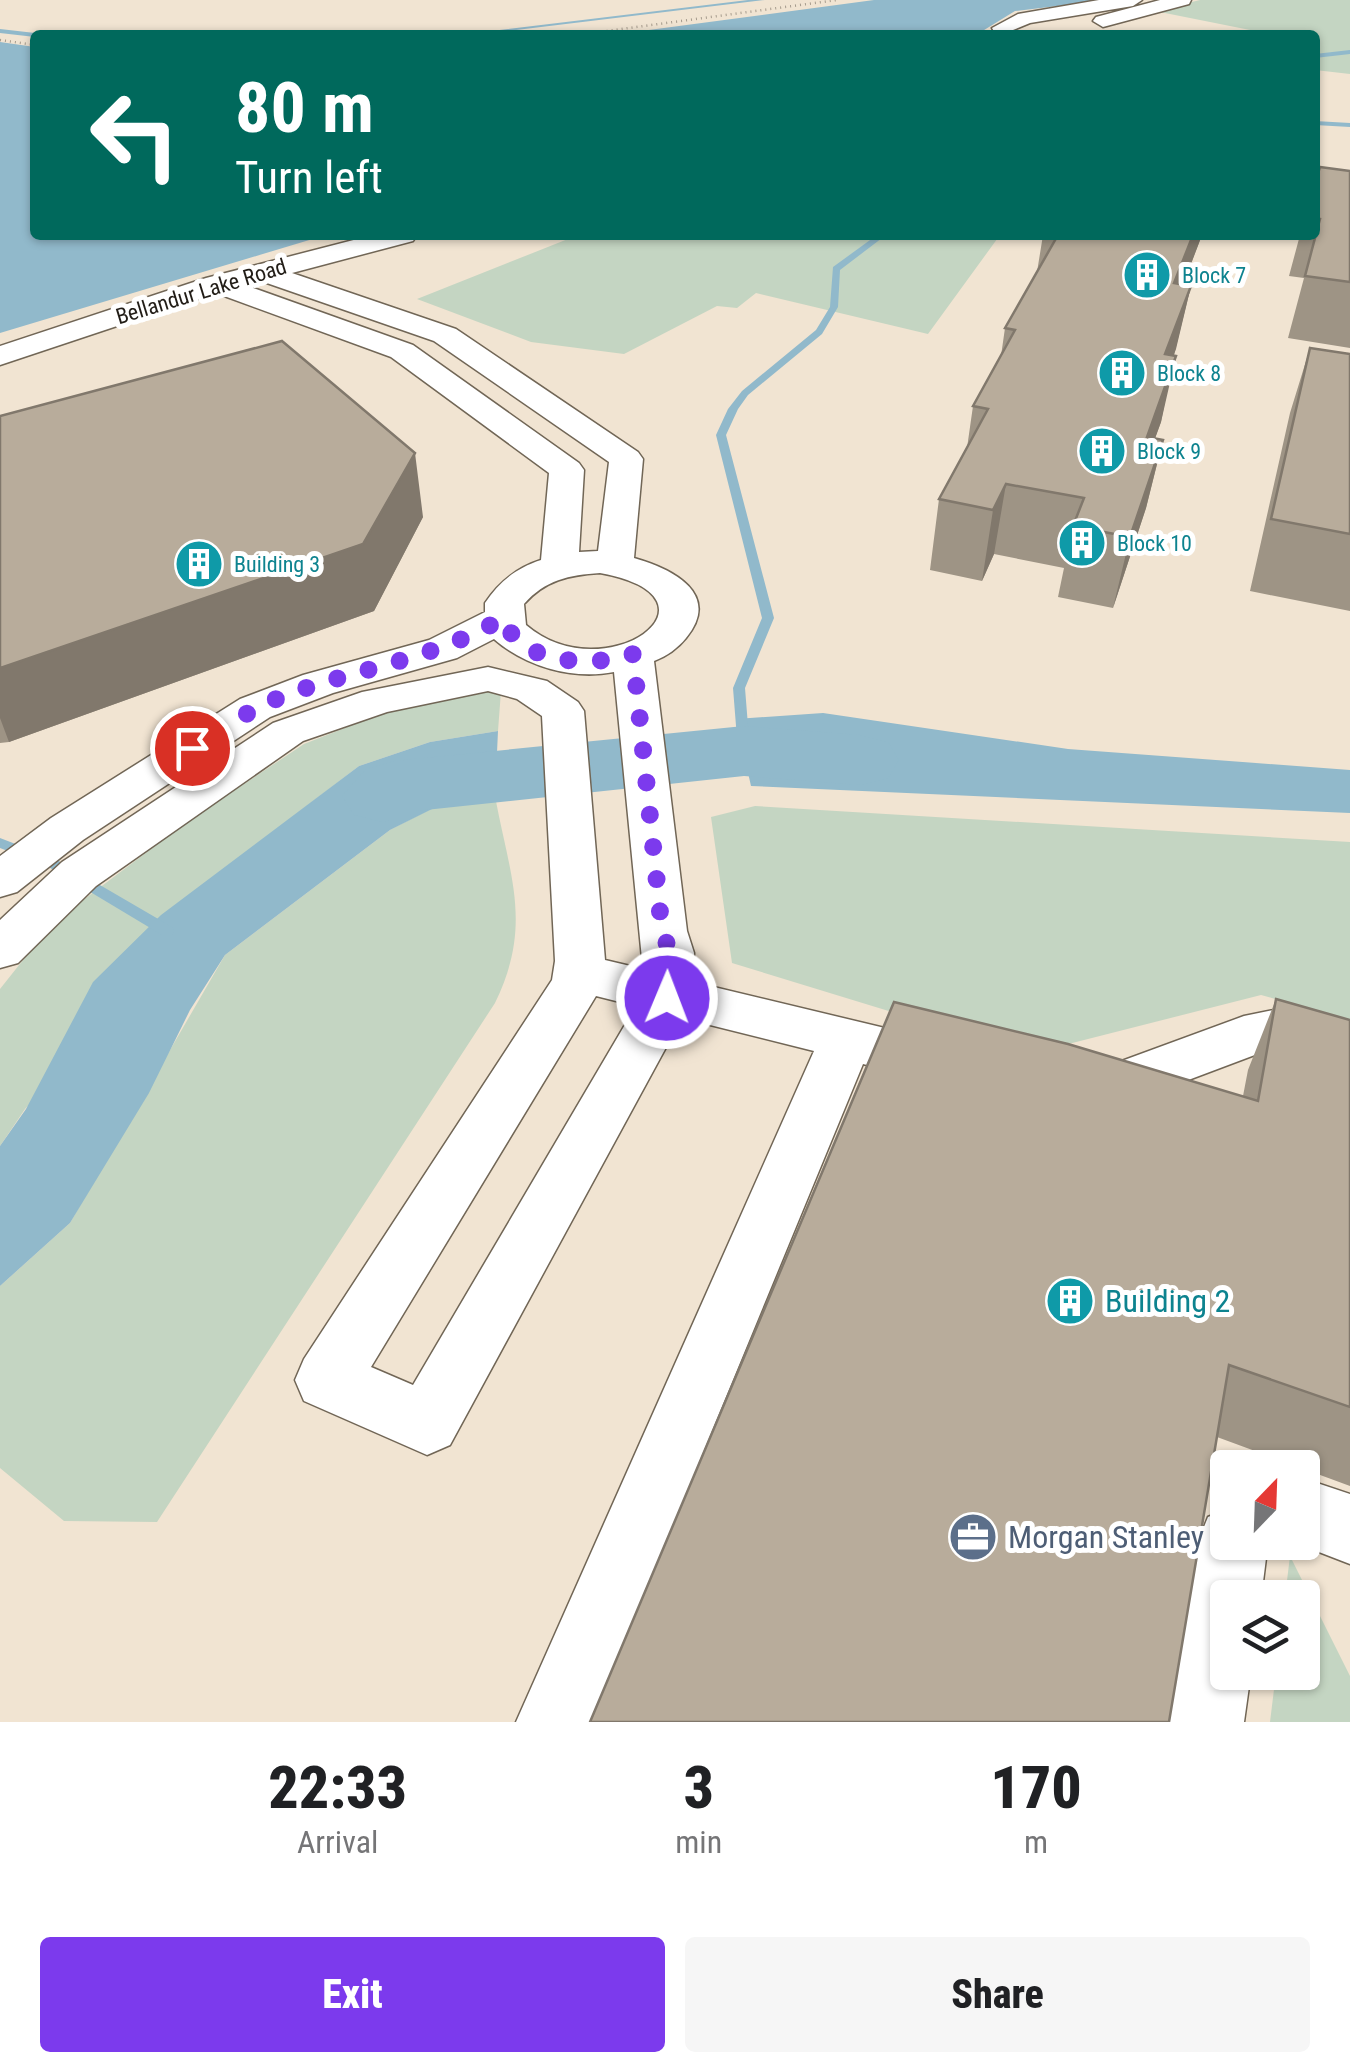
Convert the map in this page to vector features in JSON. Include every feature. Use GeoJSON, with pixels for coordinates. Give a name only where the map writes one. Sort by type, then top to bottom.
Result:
{"type":"FeatureCollection","features":[{"type":"Feature","properties":{"kind":"street"},"geometry":{"type":"LineString","coordinates":[[1003,30],[1025,18],[1182,0]]}},
{"type":"Feature","properties":{"kind":"street"},"geometry":{"type":"LineString","coordinates":[[1071,30],[1135,6],[1177,22]]}},
{"type":"Feature","properties":{"kind":"street"},"geometry":{"type":"LineString","coordinates":[[1094,24],[1121,30]]}},
{"type":"Feature","properties":{"kind":"street","name":"Bellandur Lake Road"},"geometry":{"type":"LineString","coordinates":[[0,356],[216,284],[384,240]]}},
{"type":"Feature","properties":{"kind":"street"},"geometry":{"type":"LineString","coordinates":[[260,271],[445,335],[626,459],[615,564]]}},
{"type":"Feature","properties":{"kind":"street"},"geometry":{"type":"LineString","coordinates":[[216,284],[402,351],[567,470],[559,566]]}},
{"type":"Feature","properties":{"kind":"street"},"geometry":{"type":"LineString","coordinates":[[444,381],[493,368]]}},
{"type":"Feature","properties":{"kind":"street"},"geometry":{"type":"LineString","coordinates":[[565,493],[623,491]]}},
{"type":"Feature","properties":{"kind":"street"},"geometry":{"type":"LineString","coordinates":[[0,950],[79,874],[288,732],[338,713],[424,690],[488,679],[548,686],[602,660],[633,654],[665,638],[675,625],[677,598],[656,577],[615,564],[559,566],[524,580],[504,604],[503,618],[548,686],[568,810],[580,973],[571,996],[327,1380],[427,1423],[657,1020],[668,994],[670,952],[662,931],[633,654]]}},
{"type":"Feature","properties":{"kind":"street"},"geometry":{"type":"LineString","coordinates":[[0,880],[67,829],[255,708],[318,684],[443,649],[503,618]]}},
{"type":"Feature","properties":{"kind":"street"},"geometry":{"type":"LineString","coordinates":[[580,973],[981,1073]]}},
{"type":"Feature","properties":{"kind":"street"},"geometry":{"type":"LineString","coordinates":[[1052,1090],[1108,1089],[1263,1030],[1288,1027],[1350,1045]]}},
{"type":"Feature","properties":{"kind":"street"},"geometry":{"type":"LineString","coordinates":[[554,1722],[847,1038]]}},
{"type":"Feature","properties":{"kind":"street"},"geometry":{"type":"LineString","coordinates":[[1320,1519],[1350,1530]]}},
{"type":"Feature","properties":{"kind":"street"},"geometry":{"type":"LineString","coordinates":[[1206,1722],[1230,1560]]}},
{"type":"Feature","properties":{"kind":"path"},"geometry":{"type":"LineString","coordinates":[[614,30],[837,0]]}},
{"type":"Feature","properties":{"kind":"path"},"geometry":{"type":"LineString","coordinates":[[0,40],[30,44]]}},
{"type":"Feature","properties":{"kind":"green space"},"geometry":{"type":"Polygon","coordinates":[[[1200,0],[1350,0],[1350,74],[1320,71],[1320,30],[1250,30],[1155,11],[1200,0]]]}},
{"type":"Feature","properties":{"kind":"green space"},"geometry":{"type":"Polygon","coordinates":[[[565,240],[996,240],[928,334],[756,293],[737,308],[717,306],[624,354],[531,342],[417,299],[565,240]]]}},
{"type":"Feature","properties":{"kind":"green space"},"geometry":{"type":"Polygon","coordinates":[[[479,690],[501,691],[498,731],[430,742],[359,766],[295,815],[25,1109],[0,1146],[0,989],[31,950],[74,907],[184,824],[304,744],[401,706],[479,690]]]}},
{"type":"Feature","properties":{"kind":"green space"},"geometry":{"type":"Polygon","coordinates":[[[495,796],[512,877],[516,925],[507,975],[495,1003],[157,1522],[64,1521],[0,1468],[0,1286],[70,1223],[225,955],[390,830],[442,803],[495,796]]]}},
{"type":"Feature","properties":{"kind":"green space"},"geometry":{"type":"Polygon","coordinates":[[[755,806],[1350,842],[1350,1020],[1261,995],[1029,1054],[732,963],[711,817],[755,806]]]}},
{"type":"Feature","properties":{"kind":"green space"},"geometry":{"type":"Polygon","coordinates":[[[1290,1560],[1292,1560],[1302,1580],[1287,1580],[1290,1560]]]}},
{"type":"Feature","properties":{"kind":"green space"},"geometry":{"type":"Polygon","coordinates":[[[1320,1616],[1350,1676],[1350,1722],[1270,1722],[1274,1690],[1320,1690],[1320,1616]]]}},
{"type":"Feature","properties":{"kind":"water"},"geometry":{"type":"Polygon","coordinates":[[[874,0],[1107,0],[1015,11],[984,30],[649,30],[874,0]]]}},
{"type":"Feature","properties":{"kind":"water"},"geometry":{"type":"Polygon","coordinates":[[[0,42],[30,46],[30,240],[309,240],[0,333],[0,42]]]}},
{"type":"Feature","properties":{"kind":"water"},"geometry":{"type":"Polygon","coordinates":[[[823,713],[1068,749],[1350,770],[1350,813],[751,786],[736,719],[823,713]]]}},
{"type":"Feature","properties":{"kind":"water"},"geometry":{"type":"Polygon","coordinates":[[[498,731],[495,796],[442,804],[390,830],[225,955],[190,1010],[149,1093],[70,1223],[0,1286],[0,1146],[26,1109],[93,982],[161,915],[359,766],[430,742],[498,731]]]}},
{"type":"Feature","properties":{"kind":"building"},"geometry":{"type":"Polygon","coordinates":[[[1320,167],[1350,171],[1350,282],[1305,276],[1314,240],[1320,240],[1320,167]]]}},
{"type":"Feature","properties":{"kind":"building"},"geometry":{"type":"Polygon","coordinates":[[[1055,240],[1191,240],[1174,283],[1191,286],[1165,354],[1176,356],[1147,437],[1163,440],[1130,537],[1073,526],[1084,498],[1006,484],[993,510],[939,499],[988,409],[973,406],[1015,330],[1005,328],[1055,240]]]}},
{"type":"Feature","properties":{"kind":"building","name":"Building 3"},"geometry":{"type":"Polygon","coordinates":[[[282,341],[415,453],[363,544],[0,668],[0,416],[282,341]]]}},
{"type":"Feature","properties":{"kind":"building"},"geometry":{"type":"Polygon","coordinates":[[[1310,348],[1350,354],[1350,534],[1271,519],[1310,348]]]}},
{"type":"Feature","properties":{"kind":"building","name":"Building 2"},"geometry":{"type":"Polygon","coordinates":[[[1276,999],[1350,1020],[1350,1407],[1229,1365],[1215,1450],[1210,1450],[1210,1478],[1169,1722],[590,1722],[894,1002],[1068,1044],[1258,1101],[1276,999]]]}},
{"type":"Feature","properties":{"kind":"waterway"},"geometry":{"type":"LineString","coordinates":[[504,30],[762,0]]}},
{"type":"Feature","properties":{"kind":"waterway"},"geometry":{"type":"LineString","coordinates":[[0,31],[30,34]]}},
{"type":"Feature","properties":{"kind":"waterway"},"geometry":{"type":"LineString","coordinates":[[1320,55],[1350,52]]}},
{"type":"Feature","properties":{"kind":"waterway"},"geometry":{"type":"LineString","coordinates":[[1320,123],[1350,125]]}},
{"type":"Feature","properties":{"kind":"waterway"},"geometry":{"type":"LineString","coordinates":[[744,751],[739,688],[768,618],[721,435],[745,393],[819,332],[834,307],[836,269],[875,240]]}},
{"type":"Feature","properties":{"kind":"waterway"},"geometry":{"type":"LineString","coordinates":[[383,796],[394,787],[744,751],[860,760]]}},
{"type":"Feature","properties":{"kind":"waterway"},"geometry":{"type":"LineString","coordinates":[[0,843],[52,863],[167,931]]}},
{"type":"Feature","properties":{"kind":"place","name":"Block 7"},"geometry":{"type":"Point","coordinates":[1147,275]}},
{"type":"Feature","properties":{"kind":"place","name":"Block 8"},"geometry":{"type":"Point","coordinates":[1122,373]}},
{"type":"Feature","properties":{"kind":"place","name":"Block 9"},"geometry":{"type":"Point","coordinates":[1102,451]}},
{"type":"Feature","properties":{"kind":"place","name":"Block 10"},"geometry":{"type":"Point","coordinates":[1082,543]}},
{"type":"Feature","properties":{"kind":"place","name":"Building 3"},"geometry":{"type":"Point","coordinates":[199,564]}},
{"type":"Feature","properties":{"kind":"place","name":"Building 2"},"geometry":{"type":"Point","coordinates":[1070,1301]}},
{"type":"Feature","properties":{"kind":"place","name":"Morgan Stanley"},"geometry":{"type":"Point","coordinates":[973,1537]}},
{"type":"Feature","properties":{"kind":"route"},"geometry":{"type":"LineString","coordinates":[[192,748],[255,708],[286,695],[443,649],[503,618],[518,641],[554,657],[602,660],[633,654],[662,931],[670,952],[667,998]]}}]}
